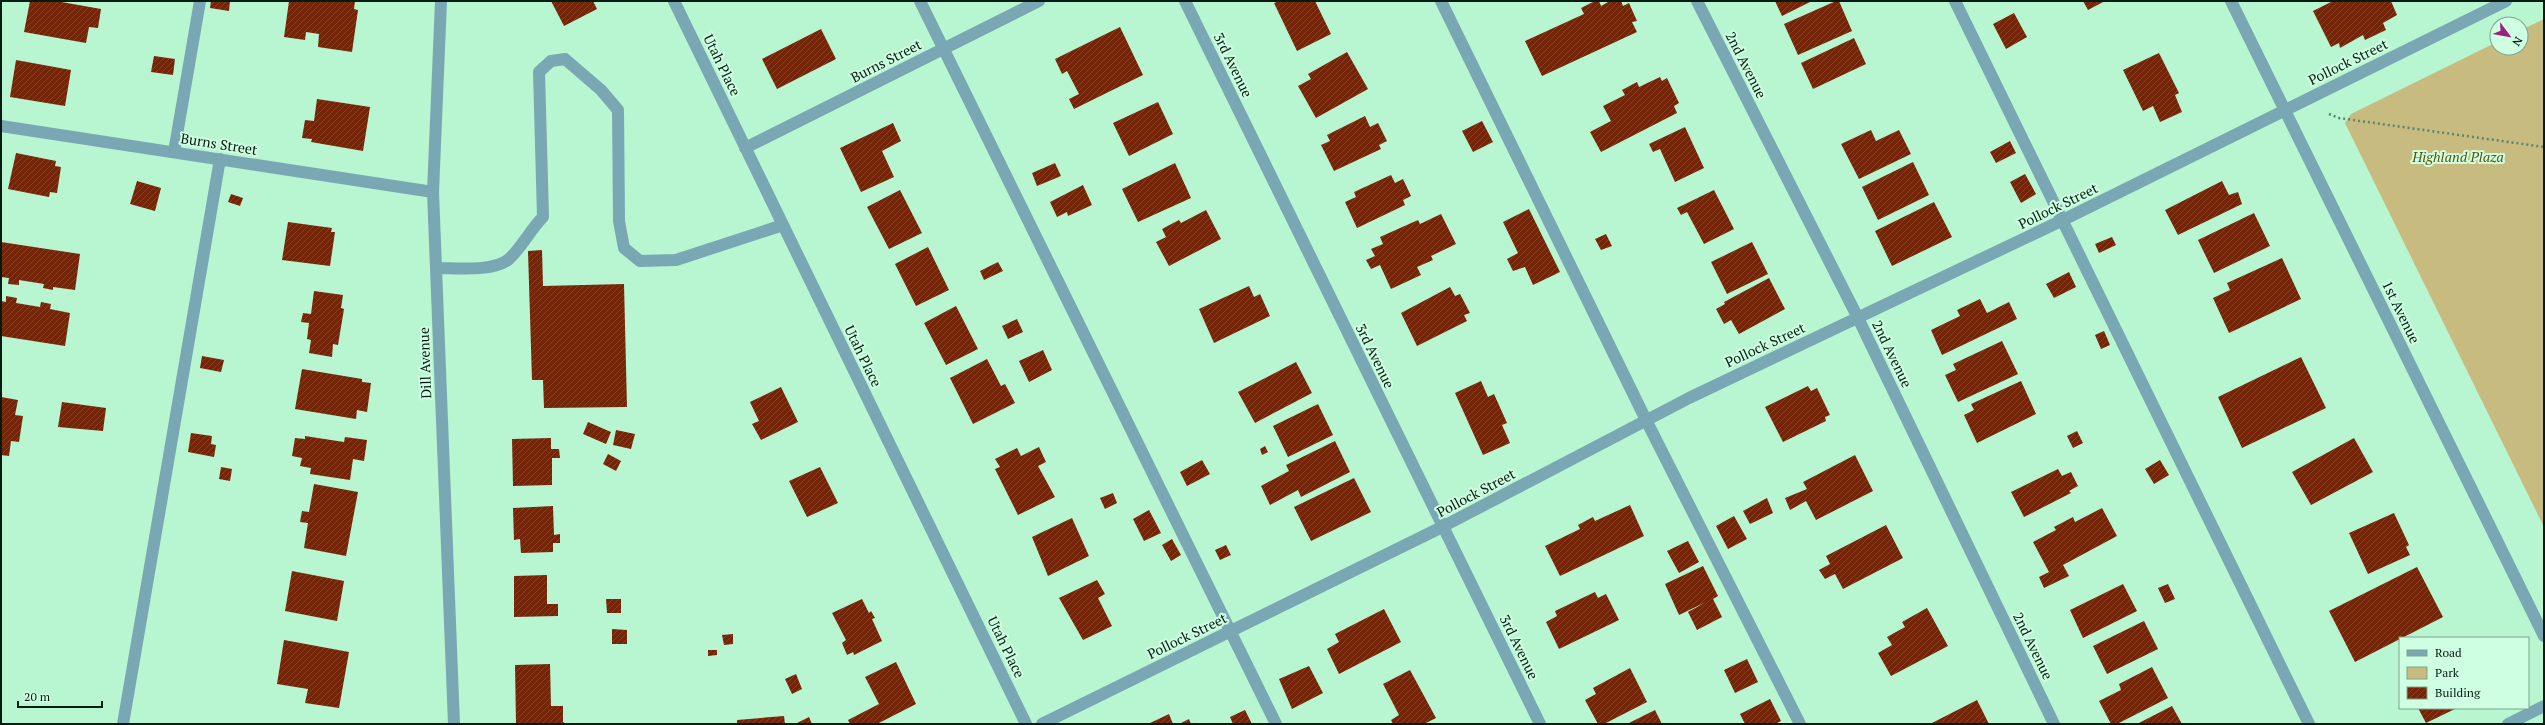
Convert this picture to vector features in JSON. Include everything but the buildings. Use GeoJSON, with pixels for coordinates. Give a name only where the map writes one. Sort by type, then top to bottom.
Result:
{"type":"FeatureCollection","features":[{"type":"Feature","properties":{"kind":"street"},"geometry":{"type":"LineString","coordinates":[[174,152],[200,1]]}},
{"type":"Feature","properties":{"kind":"street","name":"Dill Avenue"},"geometry":{"type":"LineString","coordinates":[[442,1],[434,192],[454,724]]}},
{"type":"Feature","properties":{"kind":"street","name":"Utah Place"},"geometry":{"type":"LineString","coordinates":[[674,1],[1026,724]]}},
{"type":"Feature","properties":{"kind":"street"},"geometry":{"type":"LineString","coordinates":[[920,1],[1276,724]]}},
{"type":"Feature","properties":{"kind":"street","name":"Burns Street"},"geometry":{"type":"LineString","coordinates":[[746,148],[1039,1]]}},
{"type":"Feature","properties":{"kind":"street","name":"3rd Avenue"},"geometry":{"type":"LineString","coordinates":[[1185,1],[1540,724]]}},
{"type":"Feature","properties":{"kind":"street"},"geometry":{"type":"LineString","coordinates":[[1441,1],[1646,420],[1800,724]]}},
{"type":"Feature","properties":{"kind":"street","name":"2nd Avenue"},"geometry":{"type":"LineString","coordinates":[[1697,1],[1858,318],[2054,724]]}},
{"type":"Feature","properties":{"kind":"street"},"geometry":{"type":"LineString","coordinates":[[1955,1],[2309,724]]}},
{"type":"Feature","properties":{"kind":"street","name":"1st Avenue"},"geometry":{"type":"LineString","coordinates":[[2231,1],[2544,636]]}},
{"type":"Feature","properties":{"kind":"street","name":"Pollock Street"},"geometry":{"type":"LineString","coordinates":[[1042,724],[1442,527],[1646,420],[2063,220],[2504,1]]}},
{"type":"Feature","properties":{"kind":"street"},"geometry":{"type":"LineString","coordinates":[[436,268],[496,267],[509,259],[529,232],[543,217],[539,72],[551,60],[565,59],[601,90],[618,110],[619,221],[624,248],[640,261],[676,260],[783,225]]}},
{"type":"Feature","properties":{"kind":"street","name":"Burns Street"},"geometry":{"type":"LineString","coordinates":[[1,126],[434,192]]}},
{"type":"Feature","properties":{"kind":"street"},"geometry":{"type":"LineString","coordinates":[[124,724],[220,159]]}},
{"type":"Feature","properties":{"kind":"street"},"geometry":{"type":"LineString","coordinates":[[2508,724],[2544,706]]}},
{"type":"Feature","properties":{"kind":"path"},"geometry":{"type":"LineString","coordinates":[[2329,114],[2339,118],[2544,147]]}},
{"type":"Feature","properties":{"kind":"green space","name":"Highland Plaza"},"geometry":{"type":"Polygon","coordinates":[[[2544,19],[2544,527],[2345,123],[2351,114],[2489,46],[2489,56],[2529,56],[2529,26],[2544,19]]]}}]}
